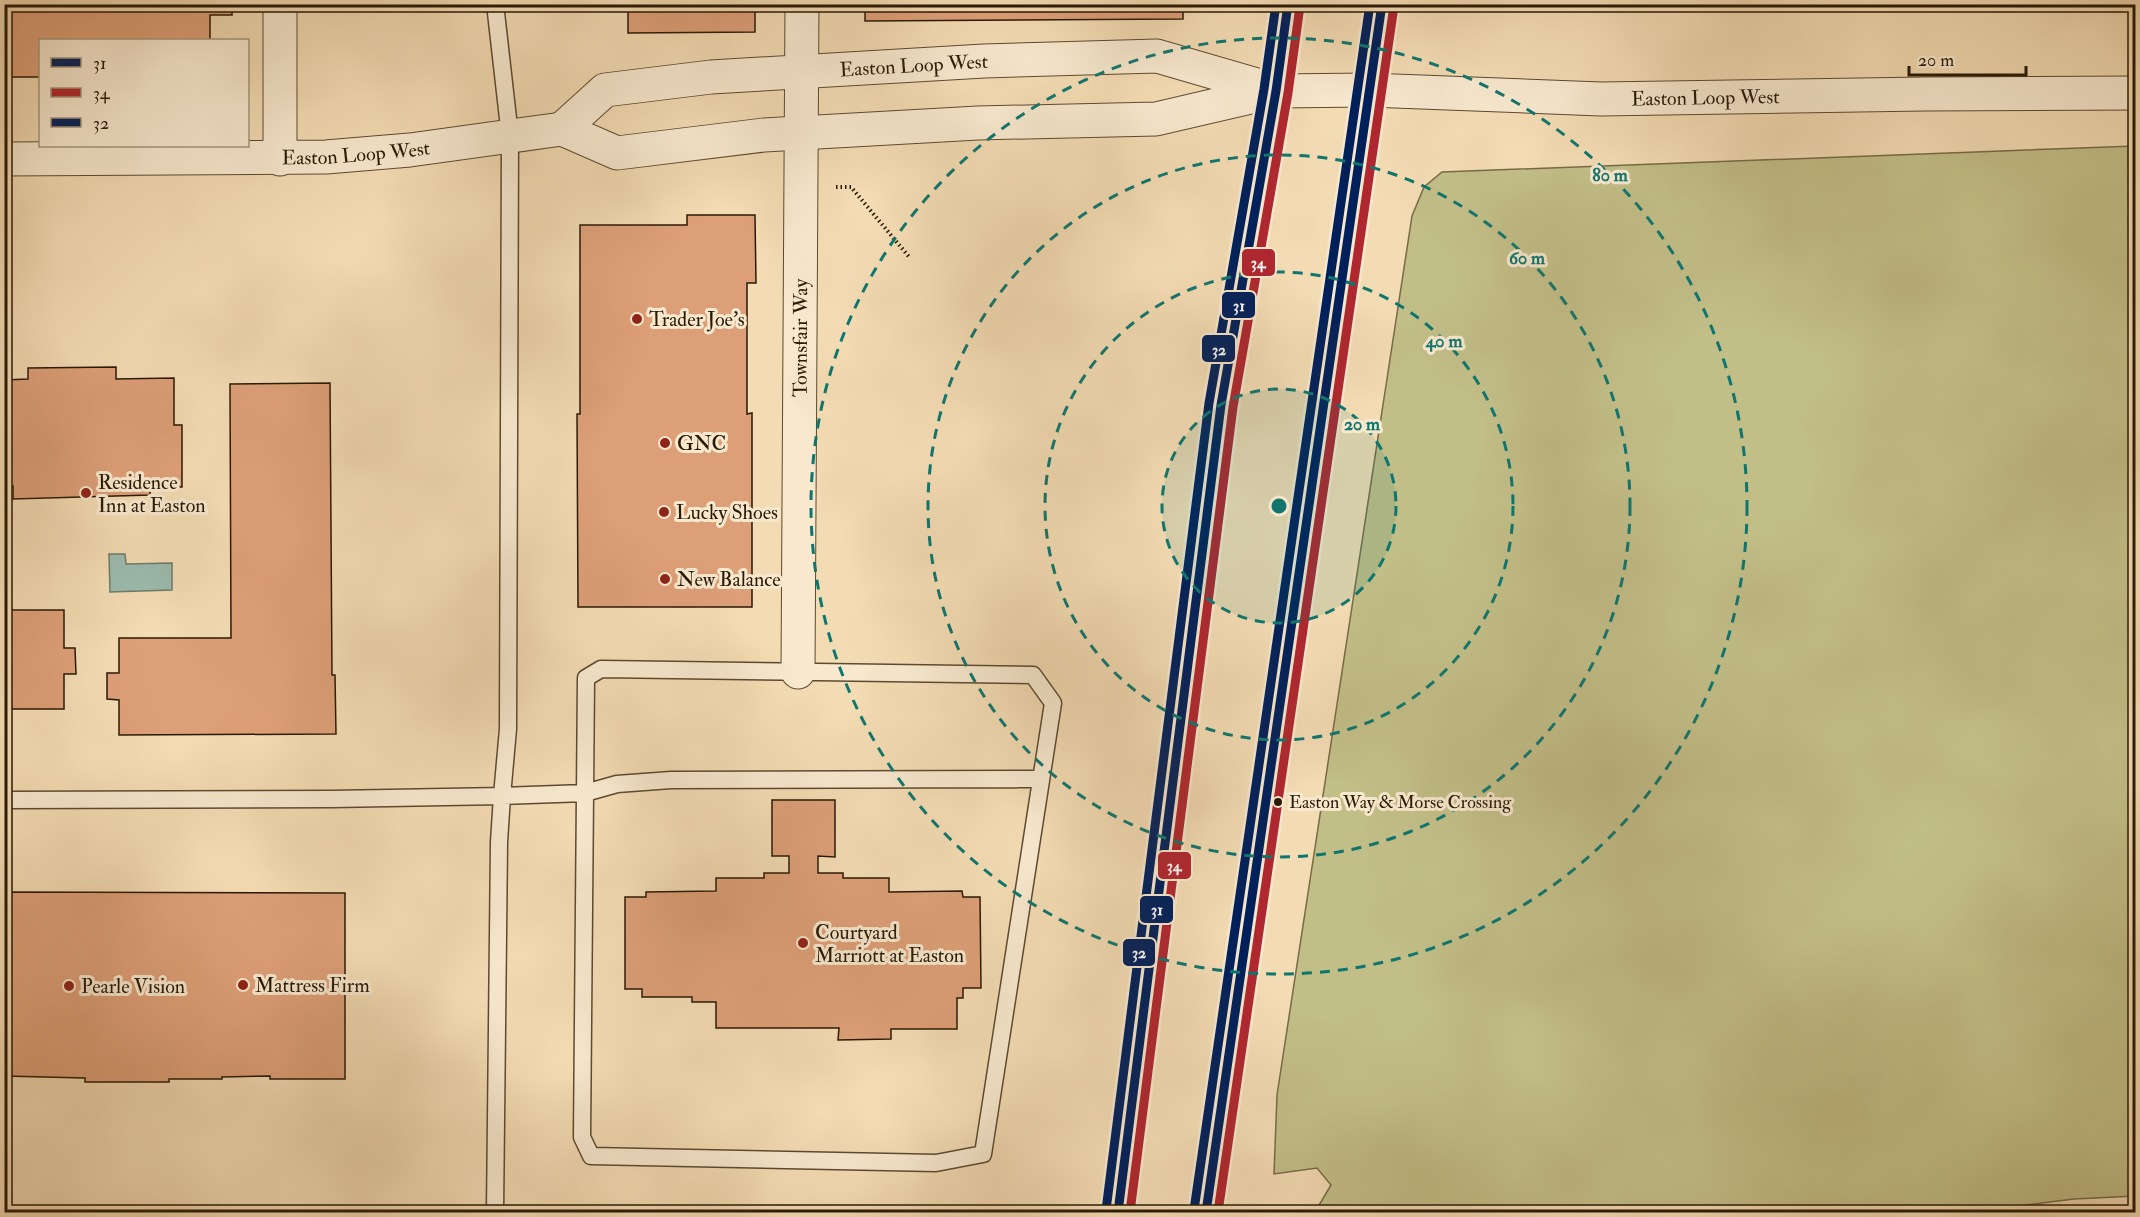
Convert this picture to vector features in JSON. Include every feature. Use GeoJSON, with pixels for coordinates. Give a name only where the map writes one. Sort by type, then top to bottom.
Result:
{"type":"FeatureCollection","features":[{"type":"Feature","properties":{"kind":"street"},"geometry":{"type":"LineString","coordinates":[[280,4],[280,159]]}},
{"type":"Feature","properties":{"kind":"street","name":"Townsfair Way"},"geometry":{"type":"LineString","coordinates":[[798,672],[802,4]]}},
{"type":"Feature","properties":{"kind":"street"},"geometry":{"type":"LineString","coordinates":[[1118,1212],[1221,405],[1276,91],[1288,4]]}},
{"type":"Feature","properties":{"kind":"street"},"geometry":{"type":"LineString","coordinates":[[1206,1212],[1382,4]]}},
{"type":"Feature","properties":{"kind":"street","name":"Easton Loop West"},"geometry":{"type":"LineString","coordinates":[[562,129],[605,90],[711,77],[984,61],[1157,56],[1276,91]]}},
{"type":"Feature","properties":{"kind":"street","name":"Easton Loop West"},"geometry":{"type":"LineString","coordinates":[[4,159],[280,159],[410,150],[562,129],[616,153],[723,139],[802,133],[978,123],[1156,119],[1276,91],[1369,90],[1601,99],[2136,93]]}},
{"type":"Feature","properties":{"kind":"lane"},"geometry":{"type":"LineString","coordinates":[[495,4],[510,136],[508,729],[499,842],[495,1212]]}},
{"type":"Feature","properties":{"kind":"lane"},"geometry":{"type":"LineString","coordinates":[[602,669],[1034,675],[1053,703],[1040,779],[983,1154],[936,1164],[591,1156],[582,1137],[586,678],[602,669]]}},
{"type":"Feature","properties":{"kind":"lane"},"geometry":{"type":"LineString","coordinates":[[4,800],[502,796],[585,793],[616,784],[671,780],[1040,779]]}},
{"type":"Feature","properties":{"kind":"path"},"geometry":{"type":"LineString","coordinates":[[801,186],[851,188],[910,258]]}},
{"type":"Feature","properties":{"kind":"shaded area"},"geometry":{"type":"Polygon","coordinates":[[[2135,146],[2135,1196],[2074,1199],[1971,1212],[1315,1212],[1331,1185],[1317,1168],[1274,1174],[1277,1095],[1412,216],[1424,187],[1442,172],[2135,146]]]}},
{"type":"Feature","properties":{"kind":"shaded area"},"geometry":{"type":"Polygon","coordinates":[[[109,554],[125,554],[126,564],[172,563],[172,590],[110,592],[109,554]]]}},
{"type":"Feature","properties":{"kind":"building"},"geometry":{"type":"Polygon","coordinates":[[[4,4],[232,4],[232,15],[210,15],[210,39],[39,39],[39,77],[4,77],[4,4]]]}},
{"type":"Feature","properties":{"kind":"building"},"geometry":{"type":"Polygon","coordinates":[[[628,4],[755,4],[755,32],[628,33],[628,4]]]}},
{"type":"Feature","properties":{"kind":"building"},"geometry":{"type":"Polygon","coordinates":[[[865,4],[1183,4],[1183,19],[865,21],[865,4]]]}},
{"type":"Feature","properties":{"kind":"building"},"geometry":{"type":"Polygon","coordinates":[[[687,215],[755,215],[756,283],[747,283],[747,414],[752,413],[752,607],[578,607],[577,414],[580,414],[580,225],[687,225],[687,215]]]}},
{"type":"Feature","properties":{"kind":"building"},"geometry":{"type":"Polygon","coordinates":[[[116,367],[116,379],[174,378],[174,425],[182,425],[182,487],[150,487],[150,495],[13,499],[13,486],[4,486],[4,380],[28,379],[28,368],[116,367]]]}},
{"type":"Feature","properties":{"kind":"building"},"geometry":{"type":"Polygon","coordinates":[[[330,383],[332,675],[335,675],[336,734],[119,735],[119,700],[107,699],[107,673],[119,673],[119,638],[231,638],[230,384],[330,383]]]}},
{"type":"Feature","properties":{"kind":"building"},"geometry":{"type":"Polygon","coordinates":[[[4,610],[64,610],[64,648],[75,648],[76,674],[64,674],[64,709],[4,709],[4,610]]]}},
{"type":"Feature","properties":{"kind":"building","name":"Courtyard Marriott at Easton"},"geometry":{"type":"Polygon","coordinates":[[[772,800],[835,800],[835,857],[818,856],[818,873],[843,873],[843,878],[889,878],[889,892],[962,891],[963,897],[980,897],[981,988],[963,988],[963,998],[957,998],[957,1029],[891,1029],[891,1039],[838,1040],[839,1028],[716,1028],[716,1002],[692,1002],[692,997],[642,997],[642,989],[625,989],[625,897],[646,897],[646,892],[716,891],[716,878],[764,878],[764,873],[789,873],[789,856],[772,856],[772,800]]]}},
{"type":"Feature","properties":{"kind":"building"},"geometry":{"type":"Polygon","coordinates":[[[4,892],[345,893],[345,1079],[270,1079],[270,1076],[169,1079],[169,1082],[85,1082],[85,1078],[4,1076],[4,892]]]}},
{"type":"Feature","properties":{"kind":"transit line","name":"32"},"geometry":{"type":"LineString","coordinates":[[1106,1210],[1209,403],[1264,89],[1276,4]]}},
{"type":"Feature","properties":{"kind":"transit line","name":"31"},"geometry":{"type":"LineString","coordinates":[[1118,1212],[1221,405],[1276,91],[1288,4]]}},
{"type":"Feature","properties":{"kind":"transit line","name":"32"},"geometry":{"type":"LineString","coordinates":[[1194,1210],[1370,4]]}},
{"type":"Feature","properties":{"kind":"transit line","name":"31"},"geometry":{"type":"LineString","coordinates":[[1206,1212],[1382,4]]}},
{"type":"Feature","properties":{"kind":"transit line","name":"34"},"geometry":{"type":"LineString","coordinates":[[1130,1212],[1233,407],[1288,93],[1300,6]]}},
{"type":"Feature","properties":{"kind":"transit line","name":"34"},"geometry":{"type":"LineString","coordinates":[[1218,1212],[1394,6]]}},
{"type":"Feature","properties":{"kind":"place","name":"Trader Joe's"},"geometry":{"type":"Point","coordinates":[637,319]}},
{"type":"Feature","properties":{"kind":"place","name":"GNC"},"geometry":{"type":"Point","coordinates":[665,443]}},
{"type":"Feature","properties":{"kind":"place","name":"Residence Inn at Easton"},"geometry":{"type":"Point","coordinates":[86,493]}},
{"type":"Feature","properties":{"kind":"place","name":"Lucky Shoes"},"geometry":{"type":"Point","coordinates":[664,512]}},
{"type":"Feature","properties":{"kind":"place","name":"New Balance"},"geometry":{"type":"Point","coordinates":[665,579]}},
{"type":"Feature","properties":{"kind":"place","name":"Easton Way & Morse Crossing"},"geometry":{"type":"Point","coordinates":[1278,802]}},
{"type":"Feature","properties":{"kind":"place","name":"Courtyard Marriott at Easton"},"geometry":{"type":"Point","coordinates":[803,943]}},
{"type":"Feature","properties":{"kind":"place","name":"Mattress Firm"},"geometry":{"type":"Point","coordinates":[243,985]}},
{"type":"Feature","properties":{"kind":"place","name":"Pearle Vision"},"geometry":{"type":"Point","coordinates":[69,986]}}]}
